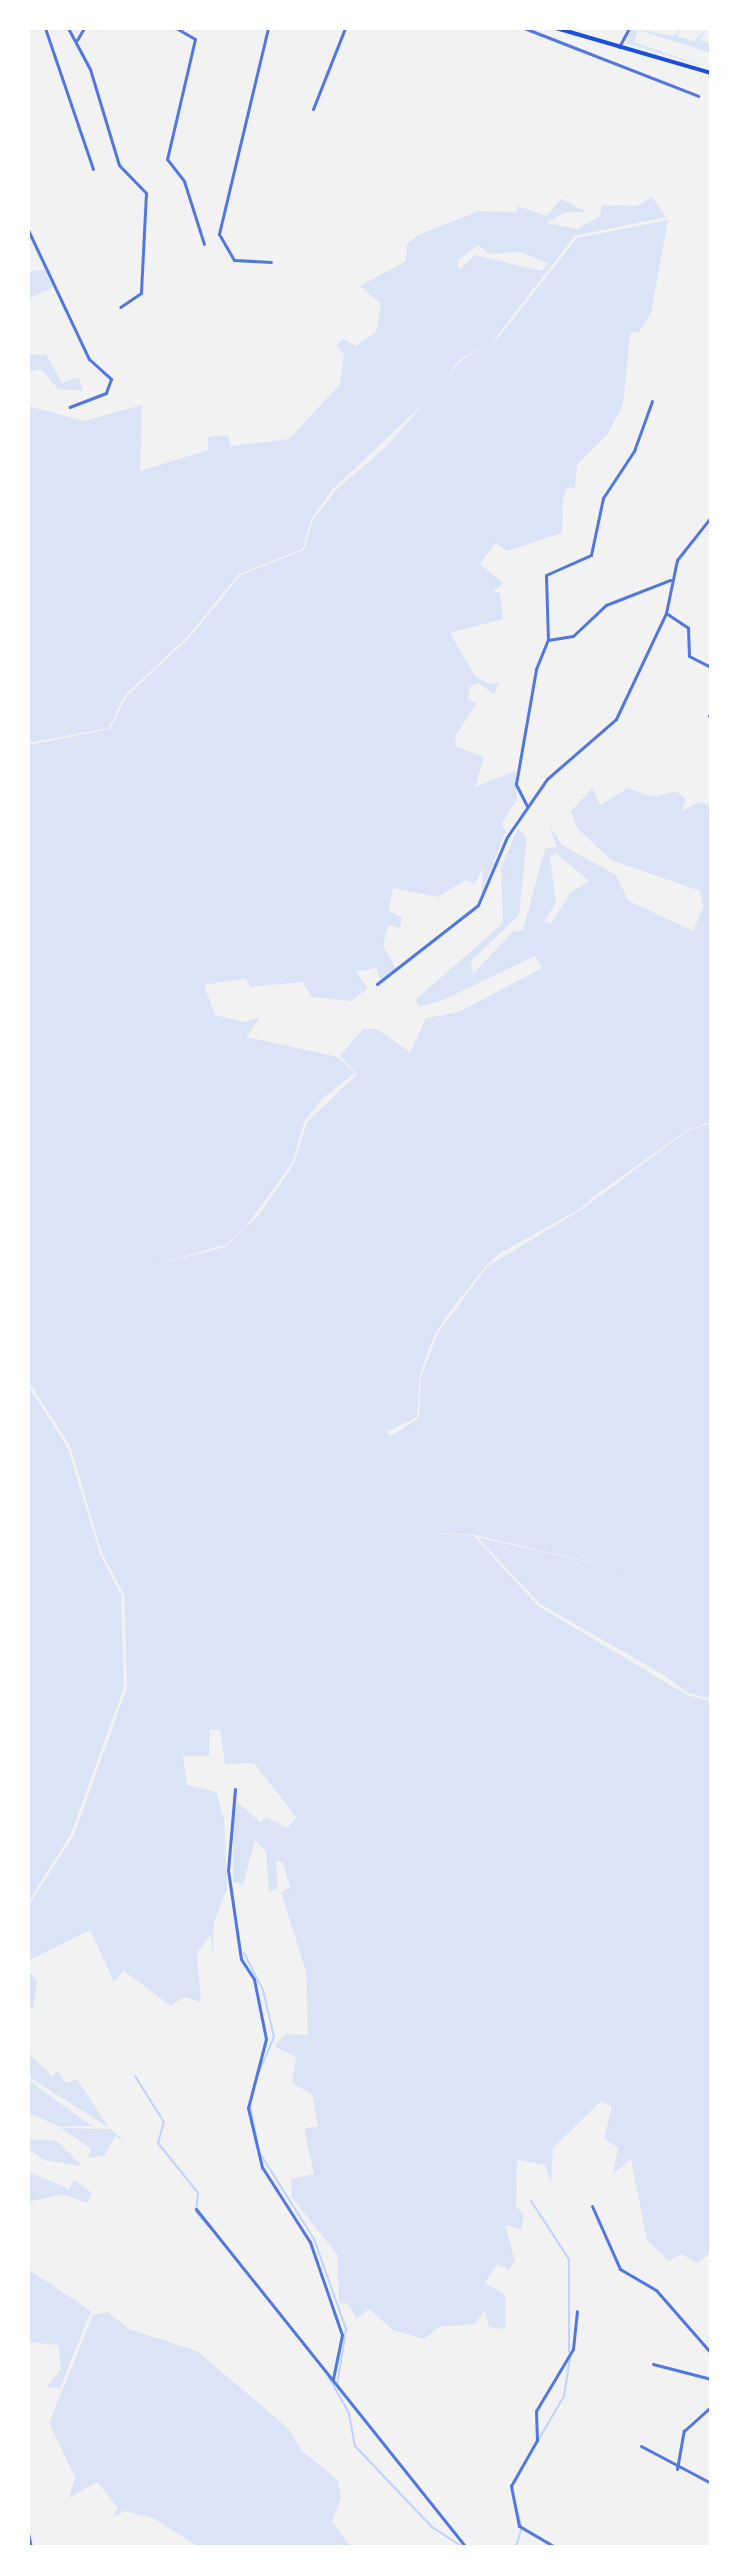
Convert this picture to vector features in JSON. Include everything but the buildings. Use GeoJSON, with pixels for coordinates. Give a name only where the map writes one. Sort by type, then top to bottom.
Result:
{"type":"FeatureCollection","features":[{"type":"Feature","properties":{"kind":"main road"},"geometry":{"type":"LineString","coordinates":[[556,28],[711,73]]}},
{"type":"Feature","properties":{"kind":"street"},"geometry":{"type":"LineString","coordinates":[[45,28],[93,169]]}},
{"type":"Feature","properties":{"kind":"street"},"geometry":{"type":"LineString","coordinates":[[68,28],[77,40],[119,165],[146,193],[141,293],[120,307]]}},
{"type":"Feature","properties":{"kind":"street"},"geometry":{"type":"LineString","coordinates":[[77,40],[84,28]]}},
{"type":"Feature","properties":{"kind":"street"},"geometry":{"type":"LineString","coordinates":[[176,28],[195,39],[167,159],[184,181],[204,244]]}},
{"type":"Feature","properties":{"kind":"street"},"geometry":{"type":"LineString","coordinates":[[268,28],[219,234],[234,260],[271,262]]}},
{"type":"Feature","properties":{"kind":"street"},"geometry":{"type":"LineString","coordinates":[[313,109],[345,28]]}},
{"type":"Feature","properties":{"kind":"street"},"geometry":{"type":"LineString","coordinates":[[524,28],[698,96]]}},
{"type":"Feature","properties":{"kind":"street"},"geometry":{"type":"LineString","coordinates":[[619,47],[629,28]]}},
{"type":"Feature","properties":{"kind":"street"},"geometry":{"type":"LineString","coordinates":[[28,230],[89,359],[111,379],[106,393],[70,407]]}},
{"type":"Feature","properties":{"kind":"street"},"geometry":{"type":"LineString","coordinates":[[527,806],[516,784],[536,669],[548,640],[546,575],[591,555],[603,498],[634,451],[652,401]]}},
{"type":"Feature","properties":{"kind":"street"},"geometry":{"type":"LineString","coordinates":[[377,984],[478,905],[527,806],[616,719],[666,613],[670,580],[683,549],[711,517]]}},
{"type":"Feature","properties":{"kind":"street"},"geometry":{"type":"LineString","coordinates":[[548,640],[573,636],[606,605],[670,580]]}},
{"type":"Feature","properties":{"kind":"street"},"geometry":{"type":"LineString","coordinates":[[666,613],[688,628],[689,656],[711,667]]}},
{"type":"Feature","properties":{"kind":"street"},"geometry":{"type":"LineString","coordinates":[[235,1789],[228,1870],[241,1959],[254,1979],[266,2039],[248,2108],[262,2167],[310,2242],[342,2335],[333,2379]]}},
{"type":"Feature","properties":{"kind":"street"},"geometry":{"type":"LineString","coordinates":[[592,2206],[620,2269],[656,2290],[711,2353]]}},
{"type":"Feature","properties":{"kind":"street"},"geometry":{"type":"LineString","coordinates":[[196,2209],[466,2547]]}},
{"type":"Feature","properties":{"kind":"street"},"geometry":{"type":"LineString","coordinates":[[555,2547],[519,2526],[511,2486],[537,2440],[536,2411],[573,2349],[577,2311]]}},
{"type":"Feature","properties":{"kind":"street"},"geometry":{"type":"LineString","coordinates":[[653,2364],[711,2379]]}},
{"type":"Feature","properties":{"kind":"street"},"geometry":{"type":"LineString","coordinates":[[677,2469],[684,2431],[711,2407]]}},
{"type":"Feature","properties":{"kind":"street"},"geometry":{"type":"LineString","coordinates":[[641,2446],[677,2469],[711,2483]]}},
{"type":"Feature","properties":{"kind":"street"},"geometry":{"type":"LineString","coordinates":[[28,2533],[31,2547]]}},
{"type":"Feature","properties":{"kind":"shaded area"},"geometry":{"type":"Polygon","coordinates":[[[631,28],[673,36],[682,28],[677,36],[694,41],[708,28],[700,40],[711,44],[711,53],[638,30],[634,42],[711,69],[626,43],[631,28]]]}},
{"type":"Feature","properties":{"kind":"shaded area"},"geometry":{"type":"Polygon","coordinates":[[[652,197],[666,217],[575,236],[492,342],[461,358],[436,392],[334,488],[311,519],[303,549],[239,574],[188,636],[124,696],[109,728],[28,743],[28,406],[84,421],[142,405],[140,471],[208,450],[208,437],[228,435],[230,446],[289,439],[340,384],[344,354],[336,346],[343,339],[356,346],[376,332],[381,304],[360,286],[406,261],[407,244],[418,235],[479,211],[516,212],[518,206],[547,216],[561,199],[586,212],[566,212],[547,223],[577,229],[600,216],[602,205],[636,206],[652,197]],[[478,245],[457,261],[460,269],[475,255],[541,271],[548,263],[520,252],[489,254],[478,245]]]}},
{"type":"Feature","properties":{"kind":"shaded area"},"geometry":{"type":"Polygon","coordinates":[[[668,220],[651,313],[639,332],[630,333],[623,405],[607,435],[577,465],[575,488],[567,487],[563,499],[562,533],[507,551],[495,543],[480,564],[503,583],[493,592],[500,593],[503,619],[450,633],[476,677],[490,684],[499,682],[494,694],[478,683],[470,687],[468,699],[477,703],[456,735],[455,746],[484,757],[475,787],[516,771],[517,800],[501,824],[506,830],[481,896],[483,868],[475,884],[465,880],[438,897],[393,888],[389,910],[402,918],[400,928],[388,925],[383,945],[397,971],[380,980],[376,968],[356,972],[368,988],[351,1001],[312,997],[302,982],[250,987],[246,978],[204,985],[215,1015],[243,1022],[260,1017],[247,1037],[338,1057],[355,1073],[323,1098],[305,1120],[292,1163],[245,1228],[225,1245],[146,1267],[225,1247],[258,1216],[294,1164],[307,1122],[357,1074],[340,1056],[363,1029],[377,1029],[410,1052],[426,1018],[459,1012],[542,968],[535,956],[441,1001],[419,1007],[415,1000],[503,923],[501,867],[518,828],[527,838],[519,915],[471,961],[473,974],[512,932],[523,930],[545,848],[557,847],[549,825],[562,845],[616,875],[629,901],[693,931],[703,907],[700,891],[611,860],[577,828],[571,811],[592,788],[600,805],[628,788],[653,797],[676,791],[686,799],[682,811],[698,802],[711,806],[711,1122],[687,1130],[580,1209],[500,1253],[487,1265],[436,1332],[420,1376],[417,1417],[386,1432],[391,1436],[419,1418],[421,1377],[438,1333],[488,1266],[581,1210],[687,1131],[711,1123],[711,1699],[688,1693],[664,1675],[540,1604],[477,1537],[632,1572],[475,1535],[420,1532],[474,1536],[538,1606],[687,1695],[711,1701],[711,2252],[698,2263],[681,2254],[669,2261],[647,2240],[631,2159],[613,2174],[618,2148],[604,2138],[612,2107],[601,2101],[553,2148],[551,2183],[545,2165],[517,2160],[516,2206],[524,2215],[521,2229],[505,2225],[515,2261],[509,2270],[497,2264],[485,2283],[505,2295],[505,2329],[489,2327],[485,2311],[474,2324],[439,2327],[424,2339],[393,2330],[369,2309],[357,2318],[347,2303],[339,2304],[337,2254],[292,2198],[291,2179],[314,2174],[304,2129],[318,2126],[312,2094],[292,2083],[296,2057],[274,2046],[286,2034],[308,2035],[306,1972],[281,1892],[290,1888],[283,1862],[276,1861],[278,1888],[269,1892],[266,1852],[255,1840],[243,1885],[233,1882],[233,1798],[261,1823],[266,1817],[288,1828],[296,1817],[254,1763],[225,1764],[220,1730],[210,1730],[209,1756],[183,1756],[187,1785],[216,1792],[224,1819],[227,1889],[214,1922],[213,1957],[211,1935],[197,1953],[201,2002],[184,1997],[171,2006],[124,1971],[114,1982],[90,1930],[28,1961],[28,1906],[74,1835],[127,1687],[124,1594],[102,1553],[70,1446],[28,1380],[28,745],[110,729],[126,697],[190,637],[241,575],[304,550],[313,520],[336,490],[386,447],[463,359],[498,338],[577,238],[668,220]],[[556,853],[550,856],[556,904],[544,920],[551,924],[570,893],[589,881],[556,853]]]}},
{"type":"Feature","properties":{"kind":"shaded area"},"geometry":{"type":"Polygon","coordinates":[[[44,269],[53,287],[28,299],[28,272],[44,269]]]}},
{"type":"Feature","properties":{"kind":"shaded area"},"geometry":{"type":"Polygon","coordinates":[[[46,354],[62,383],[79,377],[83,391],[58,389],[41,369],[28,372],[28,355],[46,354]]]}},
{"type":"Feature","properties":{"kind":"shaded area"},"geometry":{"type":"Polygon","coordinates":[[[28,1386],[68,1448],[100,1554],[121,1595],[124,1687],[71,1834],[28,1902],[28,1386]]]}},
{"type":"Feature","properties":{"kind":"shaded area"},"geometry":{"type":"Polygon","coordinates":[[[28,1971],[37,1981],[33,2010],[28,2004],[28,1971]]]}},
{"type":"Feature","properties":{"kind":"shaded area"},"geometry":{"type":"Polygon","coordinates":[[[28,2053],[52,2076],[58,2071],[66,2083],[77,2079],[109,2128],[31,2078],[28,2053]]]}},
{"type":"Feature","properties":{"kind":"shaded area"},"geometry":{"type":"Polygon","coordinates":[[[28,2079],[93,2126],[61,2127],[28,2113],[28,2079]]]}},
{"type":"Feature","properties":{"kind":"shaded area"},"geometry":{"type":"Polygon","coordinates":[[[61,2128],[111,2129],[126,2143],[115,2136],[105,2155],[88,2158],[91,2149],[61,2128]]]}},
{"type":"Feature","properties":{"kind":"shaded area"},"geometry":{"type":"Polygon","coordinates":[[[28,2139],[57,2141],[82,2166],[44,2160],[28,2149],[28,2139]]]}},
{"type":"Feature","properties":{"kind":"shaded area"},"geometry":{"type":"Polygon","coordinates":[[[28,2171],[69,2189],[74,2180],[92,2193],[87,2203],[63,2194],[28,2202],[28,2171]]]}},
{"type":"Feature","properties":{"kind":"shaded area"},"geometry":{"type":"Polygon","coordinates":[[[28,2269],[91,2311],[60,2388],[47,2387],[61,2369],[58,2345],[28,2342],[28,2269]]]}},
{"type":"Feature","properties":{"kind":"shaded area"},"geometry":{"type":"Polygon","coordinates":[[[108,2312],[129,2329],[197,2351],[289,2429],[302,2451],[338,2480],[341,2498],[332,2522],[351,2547],[199,2547],[153,2518],[125,2511],[112,2518],[118,2508],[97,2482],[69,2498],[75,2477],[49,2423],[93,2315],[108,2312]]]}},
{"type":"Feature","properties":{"kind":"waterway"},"geometry":{"type":"LineString","coordinates":[[244,1953],[263,1990],[274,2037],[259,2072]]}},
{"type":"Feature","properties":{"kind":"waterway"},"geometry":{"type":"LineString","coordinates":[[135,2076],[164,2122],[158,2143],[198,2193],[196,2212],[209,2227]]}},
{"type":"Feature","properties":{"kind":"waterway"},"geometry":{"type":"LineString","coordinates":[[250,2105],[257,2141]]}},
{"type":"Feature","properties":{"kind":"waterway"},"geometry":{"type":"LineString","coordinates":[[261,2155],[314,2239],[346,2329],[337,2385]]}},
{"type":"Feature","properties":{"kind":"waterway"},"geometry":{"type":"LineString","coordinates":[[531,2201],[569,2259],[569,2352]]}},
{"type":"Feature","properties":{"kind":"waterway"},"geometry":{"type":"LineString","coordinates":[[532,2451],[564,2396],[570,2358]]}},
{"type":"Feature","properties":{"kind":"waterway"},"geometry":{"type":"LineString","coordinates":[[328,2376],[349,2413],[355,2446],[432,2527],[463,2547]]}},
{"type":"Feature","properties":{"kind":"waterway"},"geometry":{"type":"LineString","coordinates":[[517,2511],[521,2525]]}},
{"type":"Feature","properties":{"kind":"waterway"},"geometry":{"type":"LineString","coordinates":[[516,2547],[521,2529]]}}]}
